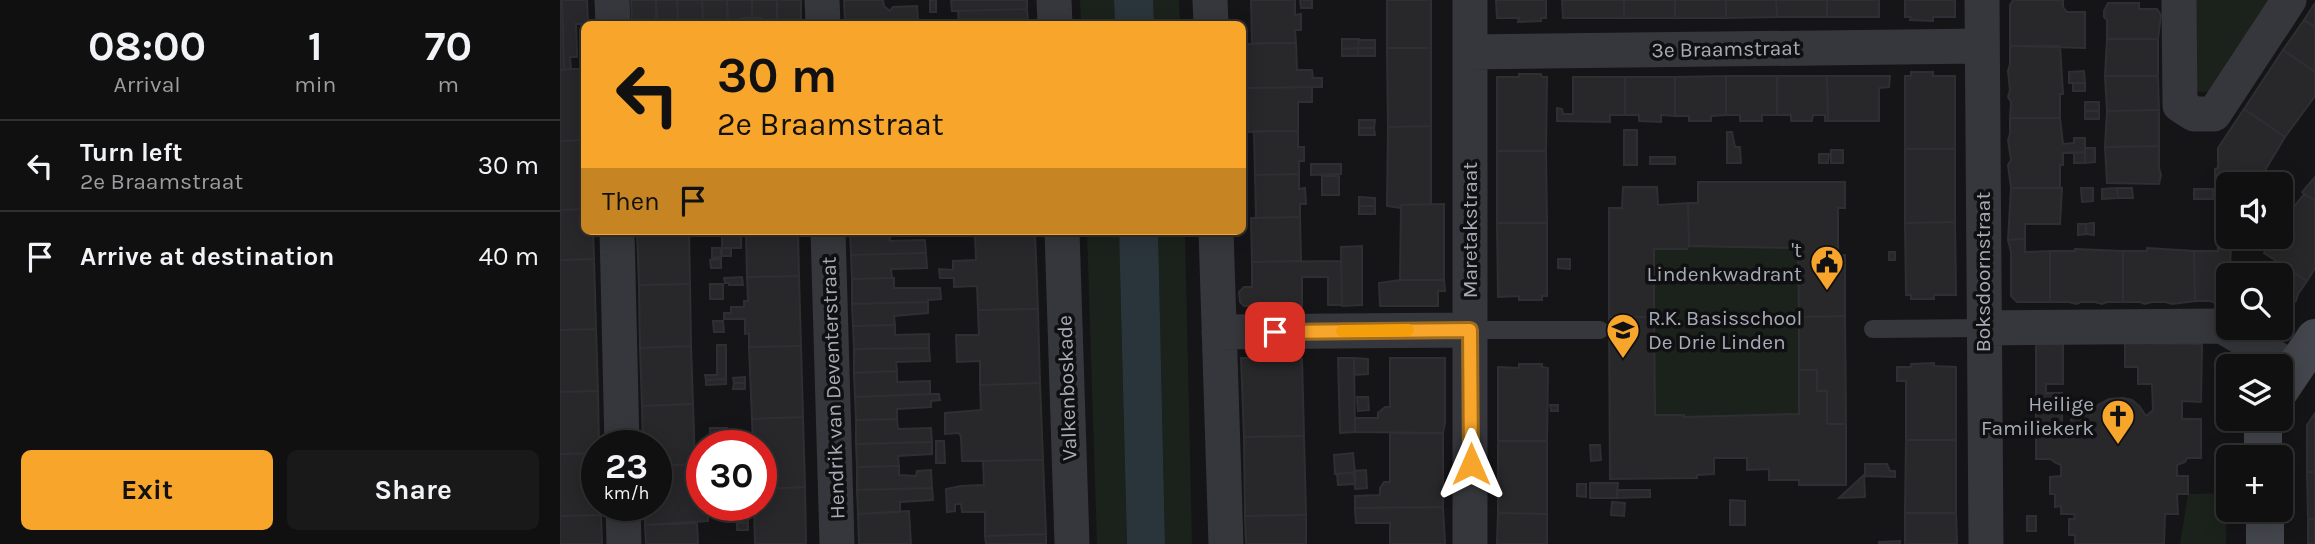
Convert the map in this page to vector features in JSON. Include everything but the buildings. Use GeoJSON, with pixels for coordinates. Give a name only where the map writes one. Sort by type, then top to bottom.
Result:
{"type":"FeatureCollection","features":[{"type":"Feature","properties":{"kind":"street"},"geometry":{"type":"LineString","coordinates":[[612,0],[613,21]]}},
{"type":"Feature","properties":{"kind":"street"},"geometry":{"type":"LineString","coordinates":[[822,0],[823,21]]}},
{"type":"Feature","properties":{"kind":"street"},"geometry":{"type":"LineString","coordinates":[[1054,0],[1055,21]]}},
{"type":"Feature","properties":{"kind":"street"},"geometry":{"type":"LineString","coordinates":[[1210,0],[1211,21]]}},
{"type":"Feature","properties":{"kind":"street","name":"Maretakstraat"},"geometry":{"type":"LineString","coordinates":[[1470,0],[1471,544]]}},
{"type":"Feature","properties":{"kind":"street","name":"Boksdoornstraat"},"geometry":{"type":"LineString","coordinates":[[1982,0],[1986,544]]}},
{"type":"Feature","properties":{"kind":"street"},"geometry":{"type":"LineString","coordinates":[[2179,0],[2180,105],[2194,114],[2214,114],[2289,0]]}},
{"type":"Feature","properties":{"kind":"street","name":"3e Braamstraat"},"geometry":{"type":"LineString","coordinates":[[1470,52],[1982,46]]}},
{"type":"Feature","properties":{"kind":"street"},"geometry":{"type":"LineString","coordinates":[[617,235],[622,430]]}},
{"type":"Feature","properties":{"kind":"street","name":"Hendrik van Deventerstraat"},"geometry":{"type":"LineString","coordinates":[[828,235],[837,544]]}},
{"type":"Feature","properties":{"kind":"street","name":"Valkenboskade"},"geometry":{"type":"LineString","coordinates":[[1062,235],[1072,544]]}},
{"type":"Feature","properties":{"kind":"street"},"geometry":{"type":"LineString","coordinates":[[1216,235],[1226,544]]}},
{"type":"Feature","properties":{"kind":"street"},"geometry":{"type":"LineString","coordinates":[[1984,328],[2222,326],[2256,354]]}},
{"type":"Feature","properties":{"kind":"street"},"geometry":{"type":"LineString","coordinates":[[1219,332],[1470,330]]}},
{"type":"Feature","properties":{"kind":"street"},"geometry":{"type":"LineString","coordinates":[[2293,371],[2315,338]]}},
{"type":"Feature","properties":{"kind":"street"},"geometry":{"type":"LineString","coordinates":[[623,521],[624,544]]}},
{"type":"Feature","properties":{"kind":"street"},"geometry":{"type":"LineString","coordinates":[[2265,522],[2265,544]]}},
{"type":"Feature","properties":{"kind":"lane"},"geometry":{"type":"LineString","coordinates":[[1872,329],[1984,328]]}},
{"type":"Feature","properties":{"kind":"lane"},"geometry":{"type":"LineString","coordinates":[[1470,330],[1600,330]]}},
{"type":"Feature","properties":{"kind":"shaded area"},"geometry":{"type":"Polygon","coordinates":[[[1080,0],[1114,0],[1115,21],[1081,21],[1080,0]]]}},
{"type":"Feature","properties":{"kind":"shaded area"},"geometry":{"type":"Polygon","coordinates":[[[1114,0],[1153,0],[1154,21],[1115,21],[1114,0]]]}},
{"type":"Feature","properties":{"kind":"shaded area"},"geometry":{"type":"Polygon","coordinates":[[[1153,0],[1179,0],[1180,21],[1154,21],[1153,0]]]}},
{"type":"Feature","properties":{"kind":"shaded area"},"geometry":{"type":"Polygon","coordinates":[[[2193,0],[2276,0],[2216,91],[2200,92],[2191,88],[2193,0]]]}},
{"type":"Feature","properties":{"kind":"shaded area"},"geometry":{"type":"Polygon","coordinates":[[[1087,235],[1119,235],[1127,544],[1097,544],[1087,235]]]}},
{"type":"Feature","properties":{"kind":"shaded area"},"geometry":{"type":"Polygon","coordinates":[[[1119,235],[1158,235],[1165,544],[1127,544],[1119,235]]]}},
{"type":"Feature","properties":{"kind":"shaded area"},"geometry":{"type":"Polygon","coordinates":[[[1158,235],[1185,235],[1192,544],[1165,544],[1158,235]]]}},
{"type":"Feature","properties":{"kind":"shaded area"},"geometry":{"type":"Polygon","coordinates":[[[1712,246],[1798,248],[1799,414],[1684,417],[1655,415],[1654,249],[1712,246]]]}},
{"type":"Feature","properties":{"kind":"shaded area"},"geometry":{"type":"Polygon","coordinates":[[[2216,493],[2216,522],[2226,522],[2226,544],[2180,544],[2188,494],[2216,493]]]}},
{"type":"Feature","properties":{"kind":"slow traffic"},"geometry":{"type":"LineString","coordinates":[[1342,331],[1408,330]]}},
{"type":"Feature","properties":{"kind":"place","name":"'t Lindenkwadrant"},"geometry":{"type":"Point","coordinates":[1827,292]}},
{"type":"Feature","properties":{"kind":"place","name":"R.K. Basisschool De Drie Linden"},"geometry":{"type":"Point","coordinates":[1623,360]}},
{"type":"Feature","properties":{"kind":"place","name":"Heilige Familiekerk"},"geometry":{"type":"Point","coordinates":[2118,446]}},
{"type":"Feature","properties":{"kind":"route"},"geometry":{"type":"LineString","coordinates":[[1275,332],[1470,330],[1471,464]]}}]}
